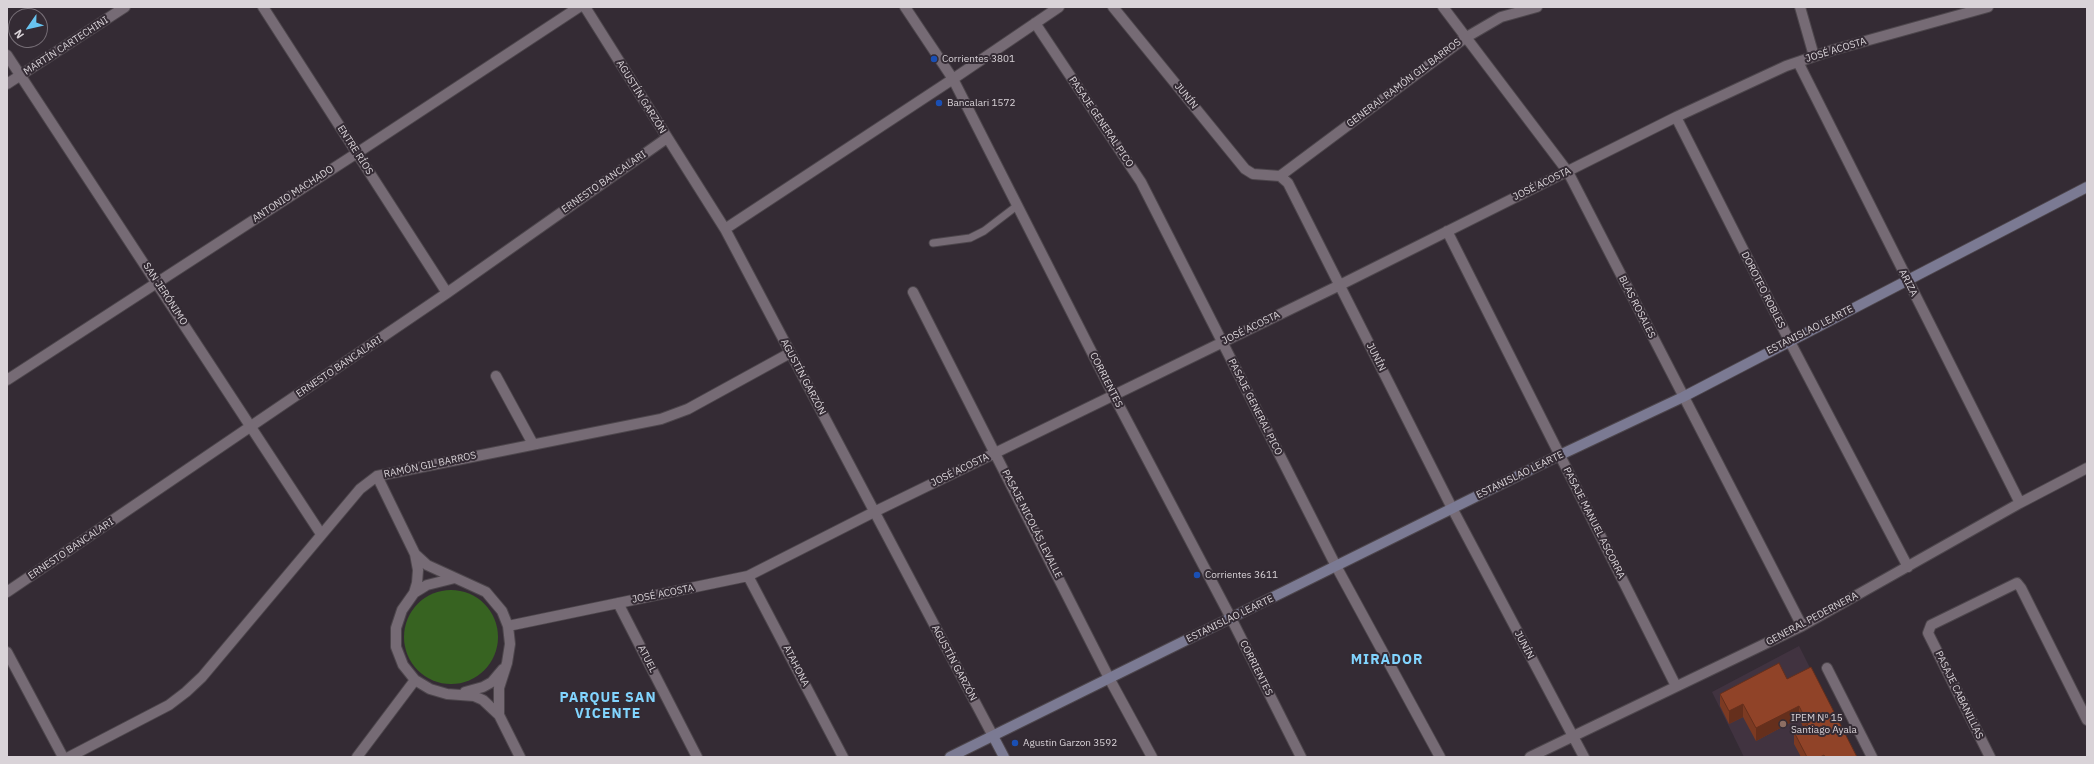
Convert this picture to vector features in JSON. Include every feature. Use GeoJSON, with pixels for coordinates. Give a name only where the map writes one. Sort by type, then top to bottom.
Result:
{"type":"FeatureCollection","features":[{"type":"Feature","properties":{"kind":"main road","name":"ESTANISLAO LEARTE"},"geometry":{"type":"LineString","coordinates":[[950,757],[1452,508],[1683,397],[1789,340],[2087,187]]}},
{"type":"Feature","properties":{"kind":"main road","name":"AGUSTÍN GARZÓN"},"geometry":{"type":"LineString","coordinates":[[993,736],[1004,757]]}},
{"type":"Feature","properties":{"kind":"street","name":"MARTÍN CARTECHINI"},"geometry":{"type":"LineString","coordinates":[[7,84],[125,7]]}},
{"type":"Feature","properties":{"kind":"street","name":"ENTRE RÍOS"},"geometry":{"type":"LineString","coordinates":[[263,7],[447,293]]}},
{"type":"Feature","properties":{"kind":"street","name":"ANTONIO MACHADO"},"geometry":{"type":"LineString","coordinates":[[7,380],[579,7]]}},
{"type":"Feature","properties":{"kind":"street","name":"AGUSTÍN GARZÓN"},"geometry":{"type":"LineString","coordinates":[[585,7],[725,229],[993,736]]}},
{"type":"Feature","properties":{"kind":"street","name":"CORRIENTES"},"geometry":{"type":"LineString","coordinates":[[905,7],[953,79],[1114,396],[1231,618],[1301,757]]}},
{"type":"Feature","properties":{"kind":"street"},"geometry":{"type":"LineString","coordinates":[[725,229],[953,79],[1059,7]]}},
{"type":"Feature","properties":{"kind":"street","name":"JUNÍN"},"geometry":{"type":"LineString","coordinates":[[1113,7],[1245,169],[1253,174],[1280,176],[1288,183],[1452,508],[1584,757]]}},
{"type":"Feature","properties":{"kind":"street","name":"BLAS ROSALES"},"geometry":{"type":"LineString","coordinates":[[1443,7],[1568,172],[1802,626]]}},
{"type":"Feature","properties":{"kind":"street","name":"GENERAL RAMÓN GIL BARROS"},"geometry":{"type":"LineString","coordinates":[[1280,176],[1465,38],[1501,17],[1538,7]]}},
{"type":"Feature","properties":{"kind":"street"},"geometry":{"type":"LineString","coordinates":[[1800,7],[1814,56]]}},
{"type":"Feature","properties":{"kind":"street","name":"JOSÉ ACOSTA"},"geometry":{"type":"LineString","coordinates":[[508,626],[748,576],[874,512],[1340,285],[1676,117],[1814,56],[1988,7]]}},
{"type":"Feature","properties":{"kind":"street","name":"PASAJE GENERAL PICO"},"geometry":{"type":"LineString","coordinates":[[1035,23],[1141,182],[1336,566],[1440,757]]}},
{"type":"Feature","properties":{"kind":"street","name":"SAN JERÓNIMO"},"geometry":{"type":"LineString","coordinates":[[7,55],[321,534]]}},
{"type":"Feature","properties":{"kind":"street","name":"ARIZA"},"geometry":{"type":"LineString","coordinates":[[1798,62],[2020,503]]}},
{"type":"Feature","properties":{"kind":"street","name":"DOROTEO ROBLES"},"geometry":{"type":"LineString","coordinates":[[1676,117],[1789,340],[1908,567]]}},
{"type":"Feature","properties":{"kind":"street","name":"ERNESTO BANCALARI"},"geometry":{"type":"LineString","coordinates":[[7,592],[447,293],[667,138]]}},
{"type":"Feature","properties":{"kind":"street","name":"PASAJE MANUEL ASCORRA"},"geometry":{"type":"LineString","coordinates":[[1447,231],[1676,686]]}},
{"type":"Feature","properties":{"kind":"street","name":"PASAJE NICOLÁS LEVALLE"},"geometry":{"type":"LineString","coordinates":[[913,292],[1110,678],[1152,757]]}},
{"type":"Feature","properties":{"kind":"street","name":"RAMÓN GIL BARROS"},"geometry":{"type":"LineString","coordinates":[[69,757],[170,704],[186,692],[202,677],[360,489],[377,476],[676,415],[790,353]]}},
{"type":"Feature","properties":{"kind":"street"},"geometry":{"type":"LineString","coordinates":[[496,376],[533,444]]}},
{"type":"Feature","properties":{"kind":"street","name":"GENERAL PEDERNERA"},"geometry":{"type":"LineString","coordinates":[[1530,757],[1802,626],[2020,503],[2087,468]]}},
{"type":"Feature","properties":{"kind":"street"},"geometry":{"type":"LineString","coordinates":[[377,476],[415,554],[418,570],[414,593],[398,618],[395,637],[399,656],[403,665],[415,680],[430,689],[447,694],[479,697],[499,715],[520,757]]}},
{"type":"Feature","properties":{"kind":"street"},"geometry":{"type":"LineString","coordinates":[[415,554],[427,566],[479,587],[492,597],[502,611],[508,626],[510,644],[507,664],[499,688],[499,715]]}},
{"type":"Feature","properties":{"kind":"street","name":"ATAHONA"},"geometry":{"type":"LineString","coordinates":[[748,576],[843,757]]}},
{"type":"Feature","properties":{"kind":"street"},"geometry":{"type":"LineString","coordinates":[[414,593],[427,586],[455,578]]}},
{"type":"Feature","properties":{"kind":"street","name":"PASAJE CABANILLAS"},"geometry":{"type":"LineString","coordinates":[[1990,757],[1928,633],[1930,625],[2016,583],[2021,588],[2087,720]]}},
{"type":"Feature","properties":{"kind":"street","name":"ATUEL"},"geometry":{"type":"LineString","coordinates":[[618,603],[697,757]]}},
{"type":"Feature","properties":{"kind":"street"},"geometry":{"type":"LineString","coordinates":[[7,652],[63,757]]}},
{"type":"Feature","properties":{"kind":"street"},"geometry":{"type":"LineString","coordinates":[[456,694],[483,688],[492,682],[507,664]]}},
{"type":"Feature","properties":{"kind":"street"},"geometry":{"type":"LineString","coordinates":[[1828,668],[1872,757]]}},
{"type":"Feature","properties":{"kind":"street"},"geometry":{"type":"LineString","coordinates":[[362,755],[415,680]]}},
{"type":"Feature","properties":{"kind":"lane"},"geometry":{"type":"LineString","coordinates":[[934,244],[970,238],[984,231],[1018,205]]}},
{"type":"Feature","properties":{"kind":"shaded area","name":"IPEM Nº 15 Santiago Ayala"},"geometry":{"type":"Polygon","coordinates":[[[1799,646],[1855,757],[1744,757],[1712,692],[1799,646]]]}},
{"type":"Feature","properties":{"kind":"green space"},"geometry":{"type":"Polygon","coordinates":[[[451,590],[469,594],[484,604],[494,619],[498,637],[494,655],[484,670],[469,680],[451,684],[433,680],[418,670],[408,655],[404,637],[408,619],[418,604],[433,594],[451,590]]]}},
{"type":"Feature","properties":{"kind":"building"},"geometry":{"type":"Polygon","coordinates":[[[1779,663],[1787,679],[1811,667],[1857,757],[1825,757],[1824,755],[1820,757],[1807,757],[1794,732],[1808,724],[1799,706],[1756,728],[1743,704],[1729,711],[1720,694],[1779,663]]]}},
{"type":"Feature","properties":{"kind":"place","name":"Corrientes 3801"},"geometry":{"type":"Point","coordinates":[934,59]}},
{"type":"Feature","properties":{"kind":"place","name":"Bancalari 1572"},"geometry":{"type":"Point","coordinates":[939,103]}},
{"type":"Feature","properties":{"kind":"place","name":"Corrientes 3611"},"geometry":{"type":"Point","coordinates":[1197,575]}},
{"type":"Feature","properties":{"kind":"place","name":"IPEM Nº 15 Santiago Ayala"},"geometry":{"type":"Point","coordinates":[1783,724]}},
{"type":"Feature","properties":{"kind":"place","name":"Agustin Garzon 3592"},"geometry":{"type":"Point","coordinates":[1015,743]}},
{"type":"Feature","properties":{"kind":"district","name":"MIRADOR"},"geometry":{"type":"Point","coordinates":[1387,660]}},
{"type":"Feature","properties":{"kind":"district","name":"PARQUE SAN VICENTE"},"geometry":{"type":"Point","coordinates":[608,706]}}]}
